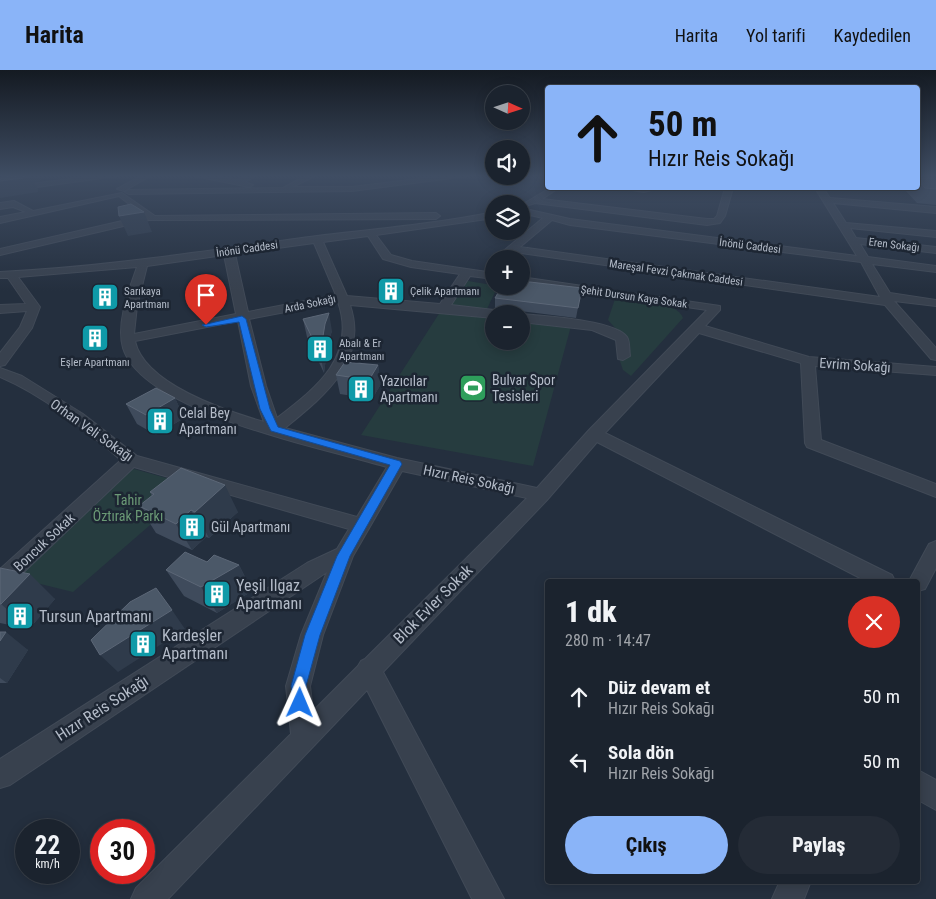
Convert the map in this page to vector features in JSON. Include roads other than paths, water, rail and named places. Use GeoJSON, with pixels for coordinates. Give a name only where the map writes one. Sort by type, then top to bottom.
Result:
{"type":"FeatureCollection","features":[{"type":"Feature","properties":{"kind":"street"},"geometry":{"type":"LineString","coordinates":[[0,220],[28,214]]}},
{"type":"Feature","properties":{"kind":"street"},"geometry":{"type":"LineString","coordinates":[[144,214],[148,217]]}},
{"type":"Feature","properties":{"kind":"street"},"geometry":{"type":"LineString","coordinates":[[0,252],[148,217],[201,220],[362,214]]}},
{"type":"Feature","properties":{"kind":"street"},"geometry":{"type":"LineString","coordinates":[[398,214],[464,216]]}},
{"type":"Feature","properties":{"kind":"street","name":"İnönü Caddesi"},"geometry":{"type":"LineString","coordinates":[[7,272],[98,264],[485,214]]}},
{"type":"Feature","properties":{"kind":"street","name":"İnönü Caddesi"},"geometry":{"type":"LineString","coordinates":[[7,272],[95,270],[370,233],[485,214]]}},
{"type":"Feature","properties":{"kind":"street","name":"İnönü Caddesi"},"geometry":{"type":"LineString","coordinates":[[533,214],[720,242],[936,269]]}},
{"type":"Feature","properties":{"kind":"street"},"geometry":{"type":"LineString","coordinates":[[640,214],[697,221],[717,221]]}},
{"type":"Feature","properties":{"kind":"street"},"geometry":{"type":"LineString","coordinates":[[717,221],[722,214]]}},
{"type":"Feature","properties":{"kind":"street"},"geometry":{"type":"LineString","coordinates":[[835,214],[887,299],[936,356]]}},
{"type":"Feature","properties":{"kind":"street"},"geometry":{"type":"LineString","coordinates":[[512,249],[550,217]]}},
{"type":"Feature","properties":{"kind":"street"},"geometry":{"type":"LineString","coordinates":[[717,221],[721,226],[720,242]]}},
{"type":"Feature","properties":{"kind":"street"},"geometry":{"type":"LineString","coordinates":[[843,225],[936,234]]}},
{"type":"Feature","properties":{"kind":"street"},"geometry":{"type":"LineString","coordinates":[[370,233],[387,257],[411,264],[485,275]]}},
{"type":"Feature","properties":{"kind":"street"},"geometry":{"type":"LineString","coordinates":[[229,251],[242,319],[265,409],[274,429],[318,393],[340,363],[349,342],[350,324],[316,239]]}},
{"type":"Feature","properties":{"kind":"street","name":"Eren Sokağı"},"geometry":{"type":"LineString","coordinates":[[853,240],[936,250]]}},
{"type":"Feature","properties":{"kind":"street","name":"Mareşal Fevzi Çakmak Caddesi"},"geometry":{"type":"LineString","coordinates":[[512,249],[936,304]]}},
{"type":"Feature","properties":{"kind":"street"},"geometry":{"type":"LineString","coordinates":[[128,339],[133,298],[143,263]]}},
{"type":"Feature","properties":{"kind":"street"},"geometry":{"type":"LineString","coordinates":[[479,274],[485,270]]}},
{"type":"Feature","properties":{"kind":"street"},"geometry":{"type":"LineString","coordinates":[[7,272],[34,307]]}},
{"type":"Feature","properties":{"kind":"street"},"geometry":{"type":"LineString","coordinates":[[443,308],[467,272]]}},
{"type":"Feature","properties":{"kind":"street","name":"Şehit Dursun Kaya Sokak"},"geometry":{"type":"LineString","coordinates":[[530,281],[716,308]]}},
{"type":"Feature","properties":{"kind":"street","name":"Arda Sokağı"},"geometry":{"type":"LineString","coordinates":[[128,339],[242,319],[340,298],[354,302],[485,313]]}},
{"type":"Feature","properties":{"kind":"street"},"geometry":{"type":"LineString","coordinates":[[0,309],[34,307]]}},
{"type":"Feature","properties":{"kind":"street"},"geometry":{"type":"LineString","coordinates":[[3,355],[26,328],[34,307]]}},
{"type":"Feature","properties":{"kind":"street","name":"Blok Evler Sokak"},"geometry":{"type":"LineString","coordinates":[[147,899],[369,669],[541,495],[596,434],[716,308]]}},
{"type":"Feature","properties":{"kind":"street"},"geometry":{"type":"LineString","coordinates":[[530,319],[602,328],[616,333],[622,339],[623,356]]}},
{"type":"Feature","properties":{"kind":"street"},"geometry":{"type":"LineString","coordinates":[[697,328],[808,361]]}},
{"type":"Feature","properties":{"kind":"street"},"geometry":{"type":"LineString","coordinates":[[916,334],[936,337]]}},
{"type":"Feature","properties":{"kind":"street","name":"Hızır Reis Sokağı"},"geometry":{"type":"LineString","coordinates":[[128,339],[130,350],[146,371],[182,395],[223,415],[397,464],[541,495]]}},
{"type":"Feature","properties":{"kind":"street","name":"Evrim Sokağı"},"geometry":{"type":"LineString","coordinates":[[936,371],[808,361],[813,443],[936,491]]}},
{"type":"Feature","properties":{"kind":"street","name":"Orhan Veli Sokağı"},"geometry":{"type":"LineString","coordinates":[[0,372],[17,379],[78,417],[131,460],[361,525]]}},
{"type":"Feature","properties":{"kind":"street"},"geometry":{"type":"LineString","coordinates":[[596,434],[881,579]]}},
{"type":"Feature","properties":{"kind":"street","name":"Boncuk Sokak"},"geometry":{"type":"LineString","coordinates":[[0,582],[131,460]]}},
{"type":"Feature","properties":{"kind":"street"},"geometry":{"type":"LineString","coordinates":[[304,737],[298,686],[312,635],[344,556],[397,464]]}},
{"type":"Feature","properties":{"kind":"street"},"geometry":{"type":"LineString","coordinates":[[920,579],[936,549]]}},
{"type":"Feature","properties":{"kind":"street","name":"Hızır Reis Sokağı"},"geometry":{"type":"LineString","coordinates":[[0,775],[314,569],[344,556]]}},
{"type":"Feature","properties":{"kind":"street"},"geometry":{"type":"LineString","coordinates":[[369,669],[488,899]]}},
{"type":"Feature","properties":{"kind":"street"},"geometry":{"type":"LineString","coordinates":[[920,785],[936,796]]}},
{"type":"Feature","properties":{"kind":"street"},"geometry":{"type":"LineString","coordinates":[[788,899],[795,884]]}},
{"type":"Feature","properties":{"kind":"place","name":"Çelik Apartmanı"},"geometry":{"type":"Point","coordinates":[391,291]}},
{"type":"Feature","properties":{"kind":"place","name":"Sarıkaya Apartmanı"},"geometry":{"type":"Point","coordinates":[105,297]}},
{"type":"Feature","properties":{"kind":"place","name":"Eşler Apartmanı"},"geometry":{"type":"Point","coordinates":[95,338]}},
{"type":"Feature","properties":{"kind":"place","name":"Abalı & Er Apartmanı"},"geometry":{"type":"Point","coordinates":[320,349]}},
{"type":"Feature","properties":{"kind":"place","name":"Bulvar Spor Tesisleri"},"geometry":{"type":"Point","coordinates":[473,388]}},
{"type":"Feature","properties":{"kind":"place","name":"Yazıcılar Apartmanı"},"geometry":{"type":"Point","coordinates":[361,389]}},
{"type":"Feature","properties":{"kind":"place","name":"Celal Bey Apartmanı"},"geometry":{"type":"Point","coordinates":[160,421]}},
{"type":"Feature","properties":{"kind":"place","name":"Gül Apartmanı"},"geometry":{"type":"Point","coordinates":[192,527]}},
{"type":"Feature","properties":{"kind":"place","name":"Yeşil Ilgaz Apartmanı"},"geometry":{"type":"Point","coordinates":[217,594]}},
{"type":"Feature","properties":{"kind":"place","name":"Tursun Apartmanı"},"geometry":{"type":"Point","coordinates":[20,616]}},
{"type":"Feature","properties":{"kind":"place","name":"Kardeşler Apartmanı"},"geometry":{"type":"Point","coordinates":[143,644]}},
{"type":"Feature","properties":{"kind":"park label","name":"Tahir Öztırak Parkı"},"geometry":{"type":"Point","coordinates":[128,508]}}]}
